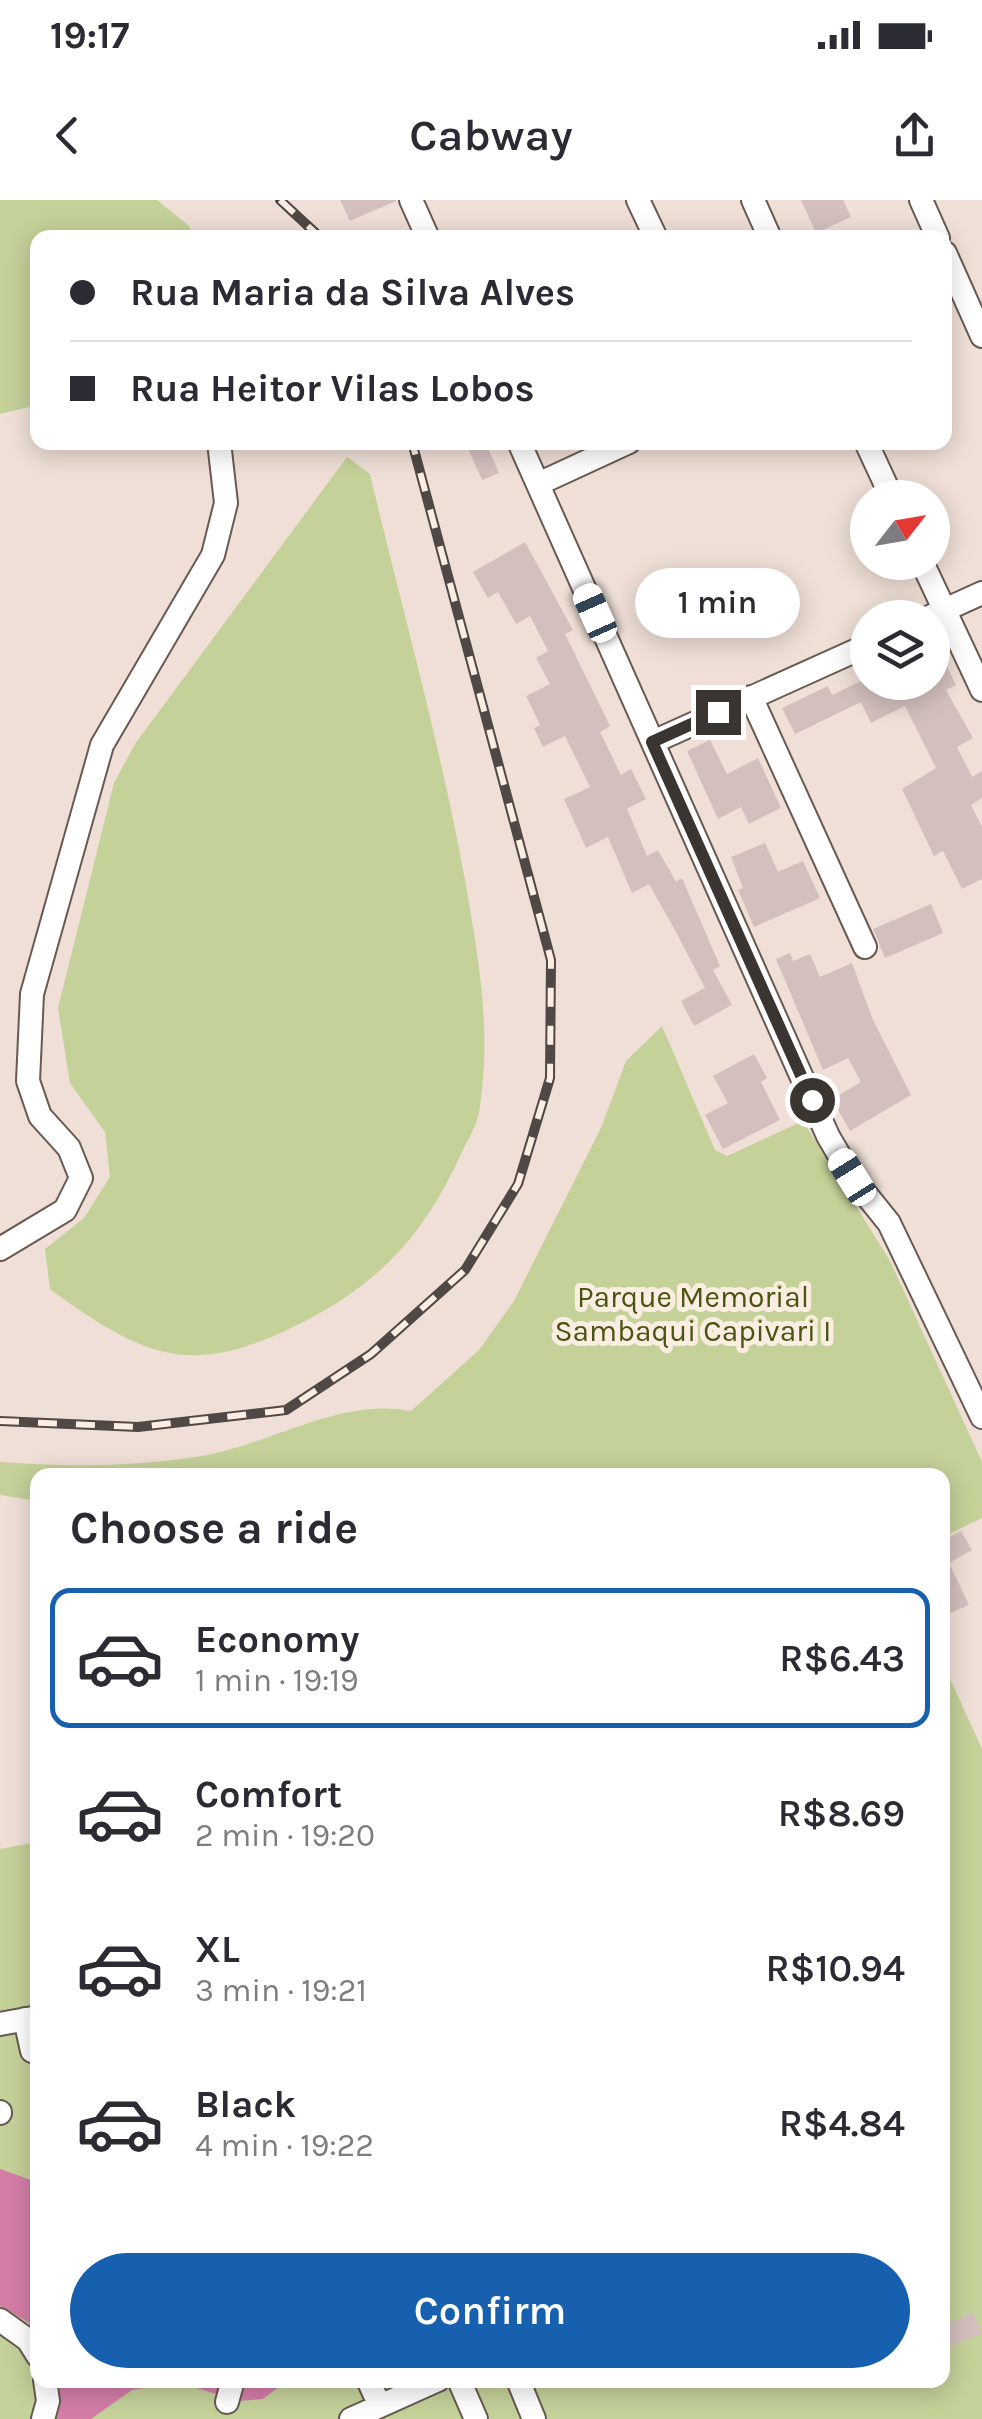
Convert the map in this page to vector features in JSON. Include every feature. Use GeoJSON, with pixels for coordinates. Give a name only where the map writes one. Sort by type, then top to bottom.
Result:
{"type":"FeatureCollection","features":[{"type":"Feature","properties":{"kind":"street"},"geometry":{"type":"LineString","coordinates":[[412,200],[425,230]]}},
{"type":"Feature","properties":{"kind":"street"},"geometry":{"type":"LineString","coordinates":[[638,200],[652,230]]}},
{"type":"Feature","properties":{"kind":"street"},"geometry":{"type":"LineString","coordinates":[[753,200],[766,230]]}},
{"type":"Feature","properties":{"kind":"street"},"geometry":{"type":"LineString","coordinates":[[921,200],[934,230]]}},
{"type":"Feature","properties":{"kind":"street"},"geometry":{"type":"LineString","coordinates":[[953,294],[982,336]]}},
{"type":"Feature","properties":{"kind":"street"},"geometry":{"type":"LineString","coordinates":[[0,1249],[64,1210],[81,1178],[69,1148],[40,1116],[28,1081],[32,994],[102,746],[213,555],[226,503],[220,450]]}},
{"type":"Feature","properties":{"kind":"street"},"geometry":{"type":"LineString","coordinates":[[523,450],[828,1136],[852,1177],[889,1223],[982,1417]]}},
{"type":"Feature","properties":{"kind":"street"},"geometry":{"type":"LineString","coordinates":[[538,484],[612,450]]}},
{"type":"Feature","properties":{"kind":"street"},"geometry":{"type":"LineString","coordinates":[[870,450],[884,480]]}},
{"type":"Feature","properties":{"kind":"street"},"geometry":{"type":"LineString","coordinates":[[950,608],[982,593]]}},
{"type":"Feature","properties":{"kind":"street"},"geometry":{"type":"LineString","coordinates":[[950,637],[982,690]]}},
{"type":"Feature","properties":{"kind":"street"},"geometry":{"type":"LineString","coordinates":[[652,742],[850,652]]}},
{"type":"Feature","properties":{"kind":"street"},"geometry":{"type":"LineString","coordinates":[[751,697],[865,948]]}},
{"type":"Feature","properties":{"kind":"street"},"geometry":{"type":"LineString","coordinates":[[0,2024],[30,2018]]}},
{"type":"Feature","properties":{"kind":"street"},"geometry":{"type":"LineString","coordinates":[[0,2320],[30,2343]]}},
{"type":"Feature","properties":{"kind":"street"},"geometry":{"type":"LineString","coordinates":[[43,2419],[48,2401],[46,2388]]}},
{"type":"Feature","properties":{"kind":"street"},"geometry":{"type":"LineString","coordinates":[[372,2388],[380,2406]]}},
{"type":"Feature","properties":{"kind":"street"},"geometry":{"type":"LineString","coordinates":[[351,2419],[420,2388]]}},
{"type":"Feature","properties":{"kind":"street"},"geometry":{"type":"LineString","coordinates":[[462,2388],[476,2419]]}},
{"type":"Feature","properties":{"kind":"street"},"geometry":{"type":"LineString","coordinates":[[521,2388],[534,2419]]}},
{"type":"Feature","properties":{"kind":"green space"},"geometry":{"type":"Polygon","coordinates":[[[0,200],[157,200],[189,226],[190,230],[30,230],[30,407],[0,414],[0,200]]]}},
{"type":"Feature","properties":{"kind":"green space"},"geometry":{"type":"Polygon","coordinates":[[[347,457],[370,474],[455,829],[482,996],[484,1053],[479,1113],[432,1208],[398,1252],[356,1290],[266,1339],[201,1355],[172,1353],[144,1346],[115,1332],[50,1289],[45,1249],[84,1218],[110,1177],[105,1132],[70,1083],[58,1008],[114,783],[135,744],[347,457]]]}},
{"type":"Feature","properties":{"kind":"green space","name":"Parque Memorial Sambaqui Capivari I"},"geometry":{"type":"Polygon","coordinates":[[[662,1026],[715,1150],[727,1156],[803,1121],[890,1261],[982,1462],[982,1518],[950,1534],[950,1468],[30,1468],[30,1500],[0,1495],[0,1462],[100,1465],[176,1460],[227,1450],[332,1416],[384,1408],[411,1411],[479,1350],[514,1301],[601,1128],[626,1061],[662,1026]]]}},
{"type":"Feature","properties":{"kind":"green space"},"geometry":{"type":"Polygon","coordinates":[[[950,1678],[982,1749],[982,2419],[0,2419],[0,1849],[30,1843],[30,2388],[950,2388],[950,1678]]]}},
{"type":"Feature","properties":{"kind":"shaded area"},"geometry":{"type":"Polygon","coordinates":[[[0,2169],[30,2180],[30,2325],[0,2306],[0,2169]]]}},
{"type":"Feature","properties":{"kind":"shaded area"},"geometry":{"type":"Polygon","coordinates":[[[59,2388],[143,2388],[132,2390],[91,2419],[57,2419],[59,2388]]]}},
{"type":"Feature","properties":{"kind":"shaded area"},"geometry":{"type":"Polygon","coordinates":[[[196,2388],[277,2388],[263,2399],[240,2401],[196,2388]]]}},
{"type":"Feature","properties":{"kind":"building"},"geometry":{"type":"Polygon","coordinates":[[[340,200],[396,200],[396,201],[350,221],[340,200]]]}},
{"type":"Feature","properties":{"kind":"building"},"geometry":{"type":"Polygon","coordinates":[[[801,200],[843,200],[851,217],[815,230],[801,200]]]}},
{"type":"Feature","properties":{"kind":"building"},"geometry":{"type":"Polygon","coordinates":[[[469,450],[489,450],[499,473],[482,480],[469,450]]]}},
{"type":"Feature","properties":{"kind":"building"},"geometry":{"type":"Polygon","coordinates":[[[525,542],[573,630],[565,634],[610,726],[600,732],[621,775],[631,769],[646,799],[627,809],[647,856],[658,850],[676,882],[682,878],[720,966],[713,970],[732,1005],[694,1026],[681,1001],[705,988],[676,932],[649,884],[632,893],[608,837],[586,848],[564,799],[590,787],[565,736],[543,747],[534,728],[540,725],[526,696],[550,684],[536,658],[548,651],[530,616],[516,624],[498,592],[488,598],[473,572],[525,542]]]}},
{"type":"Feature","properties":{"kind":"building"},"geometry":{"type":"Polygon","coordinates":[[[828,686],[832,695],[850,686],[850,700],[950,697],[973,738],[957,747],[972,777],[982,771],[982,798],[971,805],[982,827],[982,879],[962,889],[943,851],[934,856],[902,789],[936,768],[905,706],[871,723],[861,702],[795,734],[782,708],[828,686]]]}},
{"type":"Feature","properties":{"kind":"building"},"geometry":{"type":"Polygon","coordinates":[[[710,740],[727,774],[758,758],[781,808],[749,824],[741,807],[718,819],[687,751],[710,740]]]}},
{"type":"Feature","properties":{"kind":"building"},"geometry":{"type":"Polygon","coordinates":[[[765,843],[778,872],[803,861],[820,898],[754,927],[738,890],[743,888],[731,857],[765,843]]]}},
{"type":"Feature","properties":{"kind":"building"},"geometry":{"type":"Polygon","coordinates":[[[931,904],[943,933],[885,958],[873,929],[931,904]]]}},
{"type":"Feature","properties":{"kind":"building"},"geometry":{"type":"Polygon","coordinates":[[[790,953],[793,961],[810,954],[820,977],[852,963],[873,1020],[911,1095],[850,1131],[832,1099],[861,1082],[848,1058],[823,1070],[776,959],[790,953]]]}},
{"type":"Feature","properties":{"kind":"building"},"geometry":{"type":"Polygon","coordinates":[[[754,1054],[767,1078],[761,1082],[780,1120],[723,1149],[705,1115],[728,1103],[713,1076],[754,1054]]]}},
{"type":"Feature","properties":{"kind":"building"},"geometry":{"type":"Polygon","coordinates":[[[961,1531],[972,1550],[950,1562],[950,1537],[961,1531]]]}},
{"type":"Feature","properties":{"kind":"building"},"geometry":{"type":"Polygon","coordinates":[[[950,1565],[969,1605],[950,1611],[950,1565]]]}},
{"type":"Feature","properties":{"kind":"building"},"geometry":{"type":"Polygon","coordinates":[[[973,2312],[982,2333],[950,2347],[950,2322],[973,2312]]]}},
{"type":"Feature","properties":{"kind":"railway"},"geometry":{"type":"LineString","coordinates":[[280,200],[312,230]]}},
{"type":"Feature","properties":{"kind":"railway"},"geometry":{"type":"LineString","coordinates":[[0,1421],[138,1427],[286,1410],[371,1354],[465,1270],[518,1184],[550,1078],[551,960],[414,450]]}},
{"type":"Feature","properties":{"kind":"route"},"geometry":{"type":"LineString","coordinates":[[718,712],[652,742],[812,1100]]}}]}
